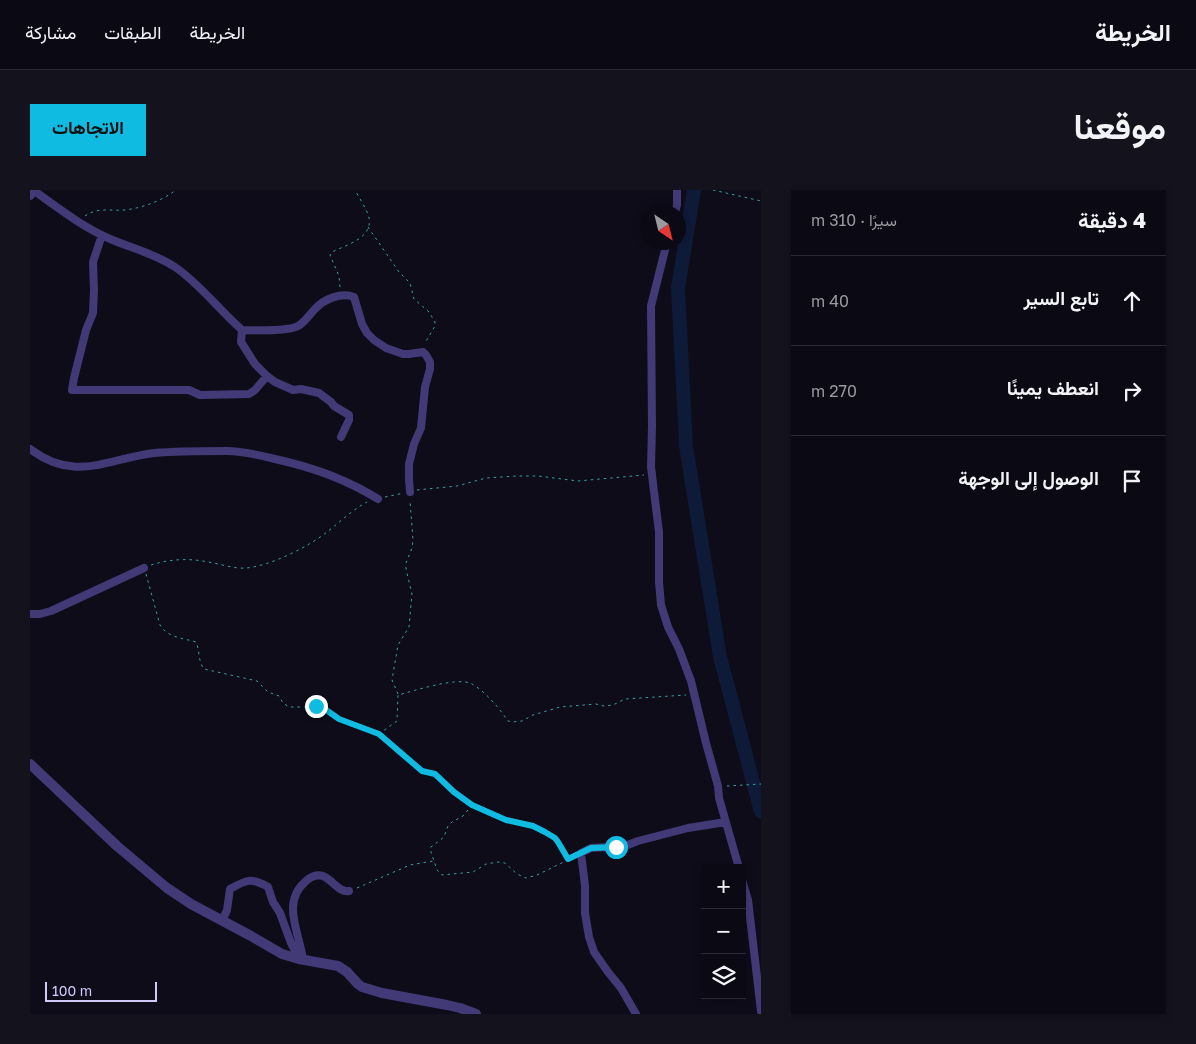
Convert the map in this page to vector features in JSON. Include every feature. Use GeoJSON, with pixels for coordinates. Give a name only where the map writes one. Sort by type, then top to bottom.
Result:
{"type":"FeatureCollection","features":[{"type":"Feature","properties":{"kind":"street"},"geometry":{"type":"LineString","coordinates":[[30,195],[33,190],[102,235],[152,255],[184,273],[242,330],[291,328],[297,326],[322,303],[341,295],[354,297],[364,328],[371,337],[386,348],[403,354],[422,352],[429,359],[430,369],[425,387],[421,428],[410,459],[408,479],[410,492]]}},
{"type":"Feature","properties":{"kind":"street"},"geometry":{"type":"LineString","coordinates":[[677,190],[677,205]]}},
{"type":"Feature","properties":{"kind":"street"},"geometry":{"type":"LineString","coordinates":[[102,235],[93,262],[94,290],[92,313],[86,330],[72,390],[189,390],[200,395],[249,394],[267,376]]}},
{"type":"Feature","properties":{"kind":"street"},"geometry":{"type":"LineString","coordinates":[[665,250],[651,306],[651,474],[658,532],[661,605],[691,681],[718,786],[719,798],[738,864]]}},
{"type":"Feature","properties":{"kind":"street"},"geometry":{"type":"LineString","coordinates":[[242,330],[240,342],[255,364],[267,376],[293,390],[301,389],[319,393],[348,415],[349,420],[341,437]]}},
{"type":"Feature","properties":{"kind":"street"},"geometry":{"type":"LineString","coordinates":[[30,449],[52,462],[74,468],[152,454],[218,451],[257,454],[324,472],[378,499]]}},
{"type":"Feature","properties":{"kind":"street"},"geometry":{"type":"LineString","coordinates":[[30,614],[51,611],[144,568]]}},
{"type":"Feature","properties":{"kind":"street"},"geometry":{"type":"LineString","coordinates":[[30,764],[118,846],[168,888],[191,904],[282,954],[338,966],[347,972],[358,984],[367,988],[447,1004],[476,1014]]}},
{"type":"Feature","properties":{"kind":"street"},"geometry":{"type":"LineString","coordinates":[[636,1014],[621,988],[594,952],[585,913],[586,886],[581,853],[591,848],[625,846],[688,828],[726,822]]}},
{"type":"Feature","properties":{"kind":"street"},"geometry":{"type":"LineString","coordinates":[[301,959],[300,942],[292,911],[293,902],[303,883],[312,876],[320,875],[332,881],[342,891],[349,891]]}},
{"type":"Feature","properties":{"kind":"street"},"geometry":{"type":"LineString","coordinates":[[222,921],[227,910],[230,889],[247,880],[260,882],[268,887],[291,943],[301,959]]}},
{"type":"Feature","properties":{"kind":"street"},"geometry":{"type":"LineString","coordinates":[[746,893],[761,1011]]}},
{"type":"Feature","properties":{"kind":"path"},"geometry":{"type":"LineString","coordinates":[[80,222],[93,211],[125,210],[142,207],[165,198],[176,190]]}},
{"type":"Feature","properties":{"kind":"path"},"geometry":{"type":"LineString","coordinates":[[341,295],[339,276],[330,256],[332,252],[363,237],[368,227],[369,216],[354,190]]}},
{"type":"Feature","properties":{"kind":"path"},"geometry":{"type":"LineString","coordinates":[[713,190],[761,201]]}},
{"type":"Feature","properties":{"kind":"path"},"geometry":{"type":"LineString","coordinates":[[368,227],[410,284],[414,299],[429,312],[434,322],[434,329],[425,342],[422,352]]}},
{"type":"Feature","properties":{"kind":"path"},"geometry":{"type":"LineString","coordinates":[[568,859],[555,838],[533,826],[506,820],[472,805],[454,792],[435,774],[422,771],[379,734],[339,719],[322,707],[289,707],[283,703],[279,696],[268,692],[257,681],[204,669],[200,662],[196,642],[170,635],[160,625],[144,568],[172,560],[190,559],[244,568],[260,565],[303,548],[368,502],[424,489],[457,486],[486,478],[528,476],[578,481],[651,474]]}},
{"type":"Feature","properties":{"kind":"path"},"geometry":{"type":"LineString","coordinates":[[379,734],[397,721],[398,694],[392,680],[398,645],[409,627],[412,594],[406,569],[413,540],[410,492]]}},
{"type":"Feature","properties":{"kind":"path"},"geometry":{"type":"LineString","coordinates":[[398,694],[440,684],[471,683],[490,700],[508,721],[512,722],[522,721],[533,715],[560,707],[596,704],[604,706],[613,705],[625,700],[694,694]]}},
{"type":"Feature","properties":{"kind":"path"},"geometry":{"type":"LineString","coordinates":[[718,786],[761,784]]}},
{"type":"Feature","properties":{"kind":"path"},"geometry":{"type":"LineString","coordinates":[[472,805],[463,816],[448,826],[444,837],[430,849],[437,870],[442,874],[473,872],[486,864],[498,862],[505,863],[517,874],[526,878],[537,875],[581,853]]}},
{"type":"Feature","properties":{"kind":"path"},"geometry":{"type":"LineString","coordinates":[[349,891],[405,867],[434,860]]}},
{"type":"Feature","properties":{"kind":"waterway"},"geometry":{"type":"LineString","coordinates":[[694,190],[678,288],[686,446],[720,657],[761,812]]}},
{"type":"Feature","properties":{"kind":"route"},"geometry":{"type":"LineString","coordinates":[[316,706],[322,707],[339,719],[379,734],[422,771],[435,774],[454,792],[472,805],[506,820],[533,826],[555,838],[568,859],[591,848],[616,847]]}}]}
